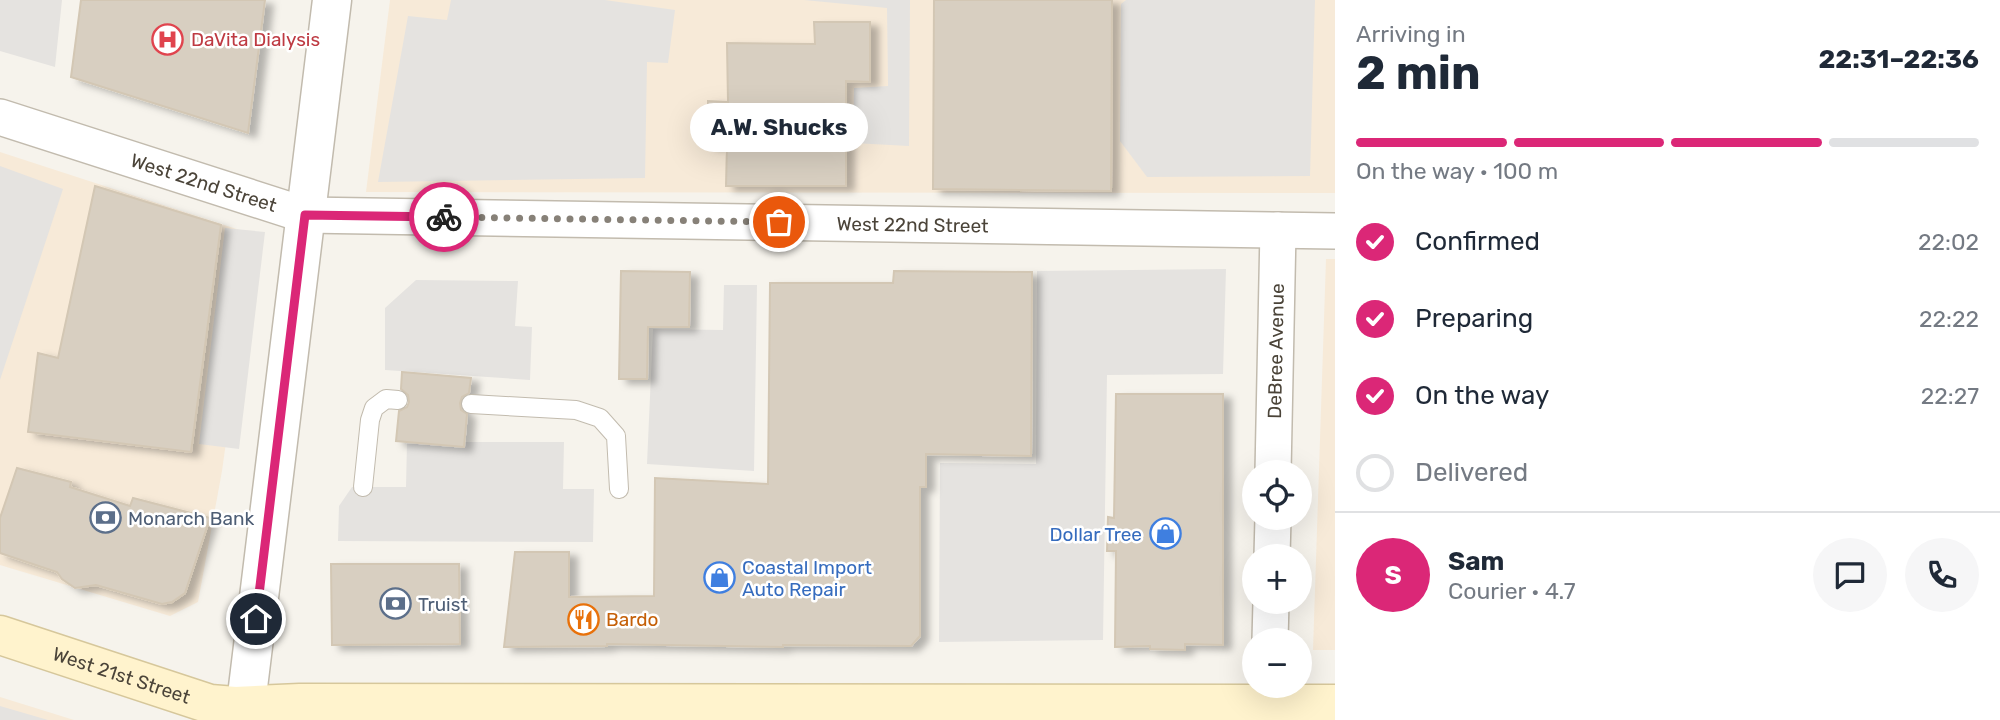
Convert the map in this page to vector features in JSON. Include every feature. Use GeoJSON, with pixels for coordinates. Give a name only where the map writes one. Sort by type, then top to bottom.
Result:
{"type":"FeatureCollection","features":[{"type":"Feature","properties":{"kind":"main road","name":"West 21st Street"},"geometry":{"type":"LineString","coordinates":[[0,635],[210,704],[245,712],[300,702],[459,712],[1335,704]]}},
{"type":"Feature","properties":{"kind":"street"},"geometry":{"type":"LineString","coordinates":[[245,712],[332,0]]}},
{"type":"Feature","properties":{"kind":"street","name":"West 22nd Street"},"geometry":{"type":"LineString","coordinates":[[0,117],[305,215],[1335,231]]}},
{"type":"Feature","properties":{"kind":"street","name":"DeBree Avenue"},"geometry":{"type":"LineString","coordinates":[[1273,460],[1278,230]]}},
{"type":"Feature","properties":{"kind":"lane"},"geometry":{"type":"LineString","coordinates":[[363,487],[370,420],[374,408],[386,399],[398,400]]}},
{"type":"Feature","properties":{"kind":"lane"},"geometry":{"type":"LineString","coordinates":[[471,404],[576,410],[600,418],[616,436],[619,489]]}},
{"type":"Feature","properties":{"kind":"shaded area"},"geometry":{"type":"Polygon","coordinates":[[[0,0],[62,0],[55,67],[0,51],[0,0]]]}},
{"type":"Feature","properties":{"kind":"shaded area"},"geometry":{"type":"Polygon","coordinates":[[[390,0],[1335,0],[1335,193],[366,192],[390,0]]]}},
{"type":"Feature","properties":{"kind":"shaded area"},"geometry":{"type":"Polygon","coordinates":[[[451,0],[605,0],[675,10],[668,63],[647,62],[645,178],[378,182],[408,16],[447,20],[451,0]]]}},
{"type":"Feature","properties":{"kind":"shaded area"},"geometry":{"type":"Polygon","coordinates":[[[804,0],[910,0],[909,146],[853,143],[854,88],[888,86],[887,8],[804,0]]]}},
{"type":"Feature","properties":{"kind":"shaded area"},"geometry":{"type":"Polygon","coordinates":[[[1126,0],[1315,0],[1310,176],[1147,177],[1120,141],[1121,4],[1126,0]]]}},
{"type":"Feature","properties":{"kind":"shaded area"},"geometry":{"type":"Polygon","coordinates":[[[0,152],[255,235],[222,471],[198,602],[170,616],[0,565],[0,152]]]}},
{"type":"Feature","properties":{"kind":"shaded area"},"geometry":{"type":"Polygon","coordinates":[[[0,166],[63,189],[0,380],[0,166]]]}},
{"type":"Feature","properties":{"kind":"shaded area"},"geometry":{"type":"Polygon","coordinates":[[[225,228],[265,232],[239,449],[199,444],[225,228]]]}},
{"type":"Feature","properties":{"kind":"shaded area"},"geometry":{"type":"Polygon","coordinates":[[[1326,259],[1335,259],[1335,650],[1313,650],[1326,259]]]}},
{"type":"Feature","properties":{"kind":"shaded area"},"geometry":{"type":"Polygon","coordinates":[[[1226,269],[1223,374],[1107,375],[1103,640],[939,642],[940,463],[1036,464],[1037,271],[1226,269]]]}},
{"type":"Feature","properties":{"kind":"shaded area"},"geometry":{"type":"Polygon","coordinates":[[[416,280],[518,281],[515,326],[532,327],[530,380],[385,370],[385,308],[416,280]]]}},
{"type":"Feature","properties":{"kind":"shaded area"},"geometry":{"type":"Polygon","coordinates":[[[724,285],[757,285],[754,471],[647,464],[653,329],[723,330],[724,285]]]}},
{"type":"Feature","properties":{"kind":"shaded area"},"geometry":{"type":"Polygon","coordinates":[[[407,442],[564,442],[563,489],[594,489],[593,542],[338,541],[339,506],[352,487],[406,487],[407,442]]]}},
{"type":"Feature","properties":{"kind":"shaded area"},"geometry":{"type":"Polygon","coordinates":[[[0,697],[74,720],[0,720],[0,697]]]}},
{"type":"Feature","properties":{"kind":"shaded area"},"geometry":{"type":"Polygon","coordinates":[[[0,706],[48,720],[0,720],[0,706]]]}},
{"type":"Feature","properties":{"kind":"building","name":"DaVita Dialysis"},"geometry":{"type":"Polygon","coordinates":[[[81,0],[265,0],[248,133],[71,77],[81,0]]]}},
{"type":"Feature","properties":{"kind":"building"},"geometry":{"type":"Polygon","coordinates":[[[934,0],[1112,0],[1111,191],[933,189],[934,0]]]}},
{"type":"Feature","properties":{"kind":"building"},"geometry":{"type":"Polygon","coordinates":[[[814,22],[870,22],[870,82],[846,81],[846,186],[726,186],[727,144],[708,144],[708,101],[728,102],[727,43],[815,44],[814,22]]]}},
{"type":"Feature","properties":{"kind":"building"},"geometry":{"type":"Polygon","coordinates":[[[95,186],[221,225],[191,452],[28,432],[38,353],[58,358],[95,186]]]}},
{"type":"Feature","properties":{"kind":"building"},"geometry":{"type":"Polygon","coordinates":[[[621,271],[690,272],[689,327],[648,327],[647,379],[619,379],[621,271]]]}},
{"type":"Feature","properties":{"kind":"building"},"geometry":{"type":"Polygon","coordinates":[[[894,271],[1032,272],[1031,456],[926,454],[926,487],[920,487],[920,636],[911,646],[607,644],[504,647],[515,552],[569,552],[569,597],[654,596],[655,478],[768,484],[770,283],[893,283],[894,271]]]}},
{"type":"Feature","properties":{"kind":"building"},"geometry":{"type":"Polygon","coordinates":[[[402,372],[471,378],[469,393],[462,397],[460,403],[461,410],[467,414],[464,447],[396,441],[399,411],[407,407],[409,402],[408,395],[401,389],[402,372]]]}},
{"type":"Feature","properties":{"kind":"building","name":"Dollar Tree"},"geometry":{"type":"Polygon","coordinates":[[[1116,394],[1223,394],[1223,645],[1185,644],[1185,650],[1150,649],[1150,646],[1115,647],[1116,551],[1107,551],[1108,517],[1114,518],[1116,394]]]}},
{"type":"Feature","properties":{"kind":"building","name":"Monarch Bank"},"geometry":{"type":"Polygon","coordinates":[[[17,468],[71,482],[70,487],[130,506],[133,498],[210,518],[185,593],[172,602],[162,604],[96,585],[75,588],[57,572],[0,553],[0,518],[17,468]]]}},
{"type":"Feature","properties":{"kind":"building","name":"Truist"},"geometry":{"type":"Polygon","coordinates":[[[331,564],[459,564],[460,644],[332,645],[331,564]]]}},
{"type":"Feature","properties":{"kind":"way so far"},"geometry":{"type":"LineString","coordinates":[[444,217],[779,222]]}},
{"type":"Feature","properties":{"kind":"place","name":"DaVita Dialysis"},"geometry":{"type":"Point","coordinates":[168,39]}},
{"type":"Feature","properties":{"kind":"place","name":"A.W. Shucks"},"geometry":{"type":"Point","coordinates":[779,222]}},
{"type":"Feature","properties":{"kind":"place","name":"Monarch Bank"},"geometry":{"type":"Point","coordinates":[105,518]}},
{"type":"Feature","properties":{"kind":"place","name":"Dollar Tree"},"geometry":{"type":"Point","coordinates":[1165,534]}},
{"type":"Feature","properties":{"kind":"place","name":"Coastal Import Auto Repair"},"geometry":{"type":"Point","coordinates":[719,578]}},
{"type":"Feature","properties":{"kind":"place","name":"Truist"},"geometry":{"type":"Point","coordinates":[395,604]}},
{"type":"Feature","properties":{"kind":"place","name":"Bardo"},"geometry":{"type":"Point","coordinates":[583,619]}},
{"type":"Feature","properties":{"kind":"route"},"geometry":{"type":"LineString","coordinates":[[256,619],[305,215],[444,217]]}}]}
